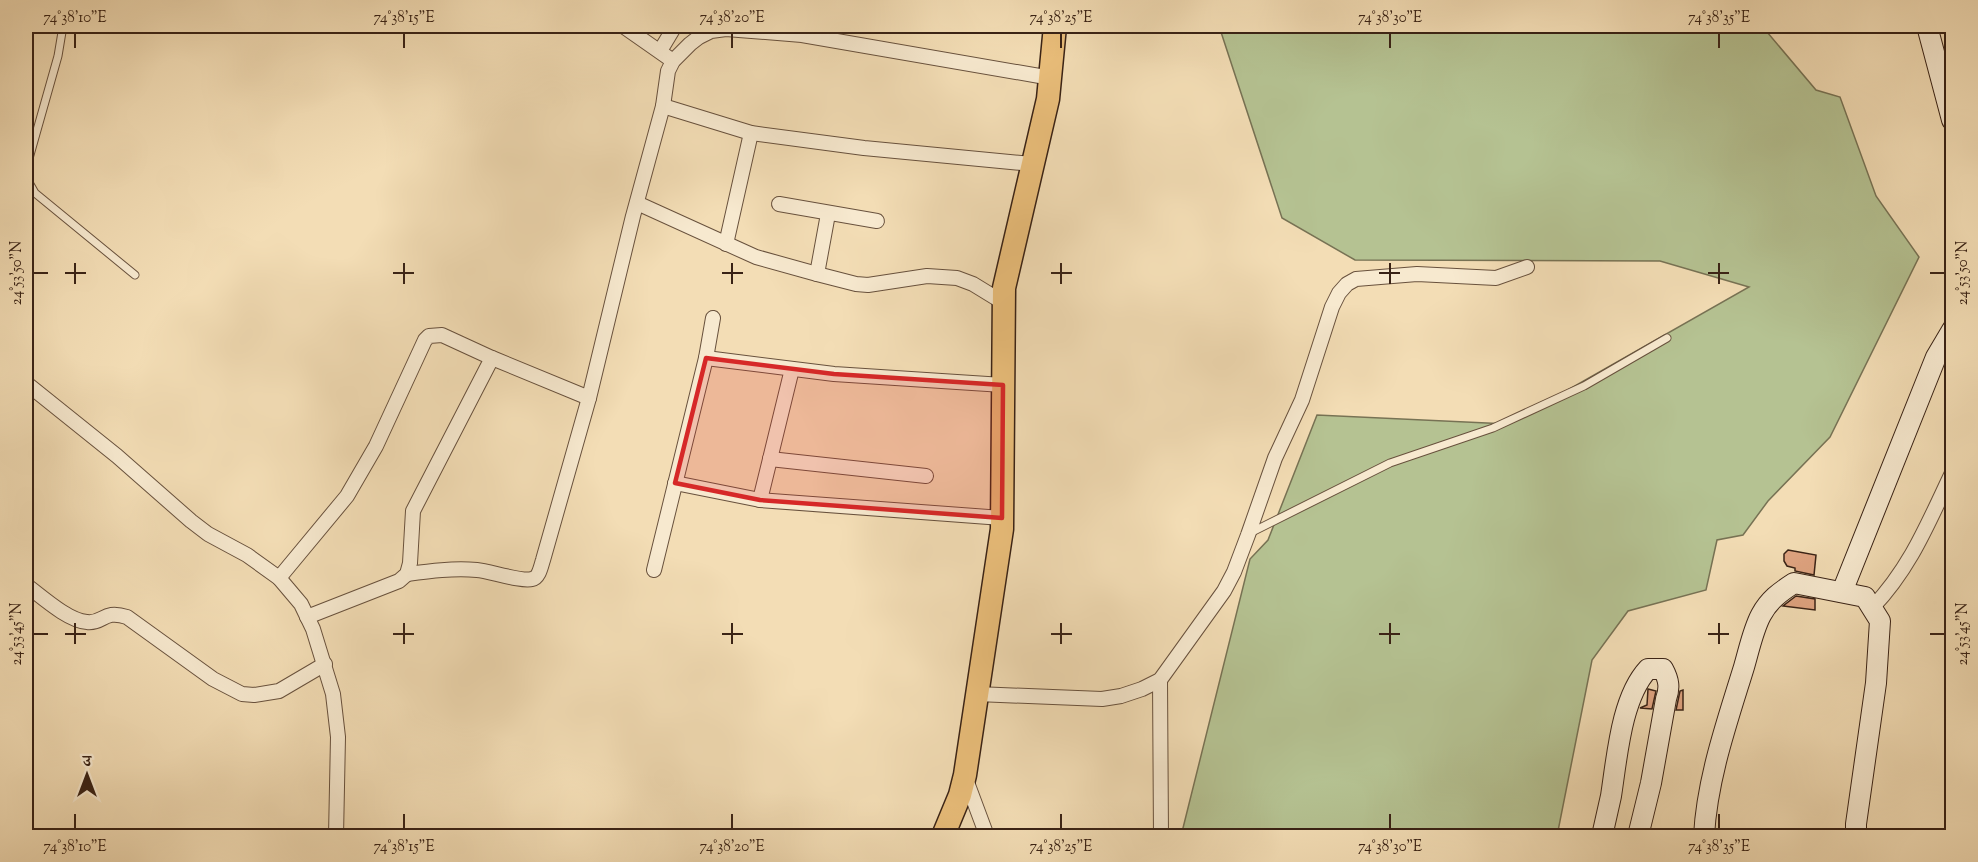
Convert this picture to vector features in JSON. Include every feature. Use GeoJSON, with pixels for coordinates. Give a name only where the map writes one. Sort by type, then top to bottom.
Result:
{"type":"FeatureCollection","features":[{"type":"Feature","properties":{"kind":"main road"},"geometry":{"type":"LineString","coordinates":[[943,837],[960,795],[965,775],[1002,519],[1004,288],[1048,99],[1056,26]]}},
{"type":"Feature","properties":{"kind":"street"},"geometry":{"type":"LineString","coordinates":[[622,26],[673,61]]}},
{"type":"Feature","properties":{"kind":"street"},"geometry":{"type":"LineString","coordinates":[[660,51],[675,26]]}},
{"type":"Feature","properties":{"kind":"street"},"geometry":{"type":"LineString","coordinates":[[1927,26],[1953,120]]}},
{"type":"Feature","properties":{"kind":"street"},"geometry":{"type":"LineString","coordinates":[[407,574],[460,569],[524,579],[536,577],[543,560],[589,398],[663,106],[668,71],[673,61],[699,37],[711,31],[726,29],[782,30],[1051,78]]}},
{"type":"Feature","properties":{"kind":"street"},"geometry":{"type":"LineString","coordinates":[[663,106],[751,133],[864,148],[1032,164]]}},
{"type":"Feature","properties":{"kind":"street"},"geometry":{"type":"LineString","coordinates":[[726,244],[751,133]]}},
{"type":"Feature","properties":{"kind":"street"},"geometry":{"type":"LineString","coordinates":[[637,204],[756,257],[817,274],[868,285],[913,277],[957,278],[973,284],[1004,303]]}},
{"type":"Feature","properties":{"kind":"street"},"geometry":{"type":"LineString","coordinates":[[779,204],[877,221]]}},
{"type":"Feature","properties":{"kind":"street"},"geometry":{"type":"LineString","coordinates":[[817,274],[828,214]]}},
{"type":"Feature","properties":{"kind":"street"},"geometry":{"type":"LineString","coordinates":[[977,694],[1102,699],[1142,690],[1160,680],[1224,591],[1234,572],[1275,458],[1302,400],[1332,307],[1339,293],[1347,284],[1356,279],[1400,274],[1496,278],[1527,267]]}},
{"type":"Feature","properties":{"kind":"street"},"geometry":{"type":"LineString","coordinates":[[654,570],[706,358],[713,318]]}},
{"type":"Feature","properties":{"kind":"street"},"geometry":{"type":"LineString","coordinates":[[279,578],[347,496],[376,446],[425,340],[429,336],[442,335],[589,398]]}},
{"type":"Feature","properties":{"kind":"street"},"geometry":{"type":"LineString","coordinates":[[1842,592],[1936,357],[1951,336]]}},
{"type":"Feature","properties":{"kind":"street"},"geometry":{"type":"LineString","coordinates":[[307,617],[399,581],[407,574],[410,563],[412,512],[492,358]]}},
{"type":"Feature","properties":{"kind":"street"},"geometry":{"type":"LineString","coordinates":[[706,358],[875,377],[1003,385]]}},
{"type":"Feature","properties":{"kind":"street"},"geometry":{"type":"LineString","coordinates":[[760,500],[792,369]]}},
{"type":"Feature","properties":{"kind":"street"},"geometry":{"type":"LineString","coordinates":[[26,383],[117,456],[191,521],[208,534],[247,555],[279,578],[301,604],[325,664],[333,694],[338,737],[336,837]]}},
{"type":"Feature","properties":{"kind":"street"},"geometry":{"type":"LineString","coordinates":[[770,459],[926,476]]}},
{"type":"Feature","properties":{"kind":"street"},"geometry":{"type":"LineString","coordinates":[[1872,608],[1888,591],[1909,562],[1953,473]]}},
{"type":"Feature","properties":{"kind":"street"},"geometry":{"type":"LineString","coordinates":[[675,483],[760,500],[1002,519]]}},
{"type":"Feature","properties":{"kind":"street"},"geometry":{"type":"LineString","coordinates":[[1704,837],[1706,808],[1717,759],[1761,616],[1775,596],[1794,583],[1865,597],[1880,621],[1876,683],[1856,837]]}},
{"type":"Feature","properties":{"kind":"street"},"geometry":{"type":"LineString","coordinates":[[26,585],[66,614],[85,622],[94,622],[105,615],[116,613],[127,617],[213,679],[242,694],[254,695],[279,691],[325,664]]}},
{"type":"Feature","properties":{"kind":"street"},"geometry":{"type":"LineString","coordinates":[[1602,837],[1611,797],[1618,744],[1638,680],[1648,669],[1663,669],[1670,689],[1638,837]]}},
{"type":"Feature","properties":{"kind":"street"},"geometry":{"type":"LineString","coordinates":[[1160,680],[1161,837]]}},
{"type":"Feature","properties":{"kind":"street"},"geometry":{"type":"LineString","coordinates":[[965,775],[987,837]]}},
{"type":"Feature","properties":{"kind":"lane"},"geometry":{"type":"LineString","coordinates":[[63,26],[58,56],[28,162],[27,179],[35,193],[135,275]]}},
{"type":"Feature","properties":{"kind":"lane"},"geometry":{"type":"LineString","coordinates":[[1248,535],[1390,463],[1493,428],[1584,386],[1667,338]]}},
{"type":"Feature","properties":{"kind":"highlighted area"},"geometry":{"type":"Polygon","coordinates":[[[706,358],[834,374],[1003,385],[1002,518],[760,500],[675,483],[706,358]]]}},
{"type":"Feature","properties":{"kind":"green space"},"geometry":{"type":"Polygon","coordinates":[[[1219,26],[1762,26],[1816,90],[1840,97],[1876,196],[1919,257],[1830,437],[1768,501],[1743,535],[1717,540],[1706,590],[1628,611],[1592,660],[1557,836],[1181,836],[1250,559],[1268,540],[1317,415],[1508,424],[1749,287],[1660,261],[1355,260],[1282,218],[1219,26]]]}},
{"type":"Feature","properties":{"kind":"building"},"geometry":{"type":"Polygon","coordinates":[[[1788,550],[1816,555],[1814,575],[1795,571],[1795,568],[1787,566],[1784,554],[1788,550]]]}},
{"type":"Feature","properties":{"kind":"building"},"geometry":{"type":"Polygon","coordinates":[[[1796,596],[1815,599],[1815,610],[1783,606],[1796,596]]]}},
{"type":"Feature","properties":{"kind":"building"},"geometry":{"type":"Polygon","coordinates":[[[1648,689],[1656,691],[1652,709],[1640,708],[1647,705],[1648,689]]]}},
{"type":"Feature","properties":{"kind":"building"},"geometry":{"type":"Polygon","coordinates":[[[1683,690],[1683,710],[1676,710],[1680,691],[1683,690]]]}}]}
